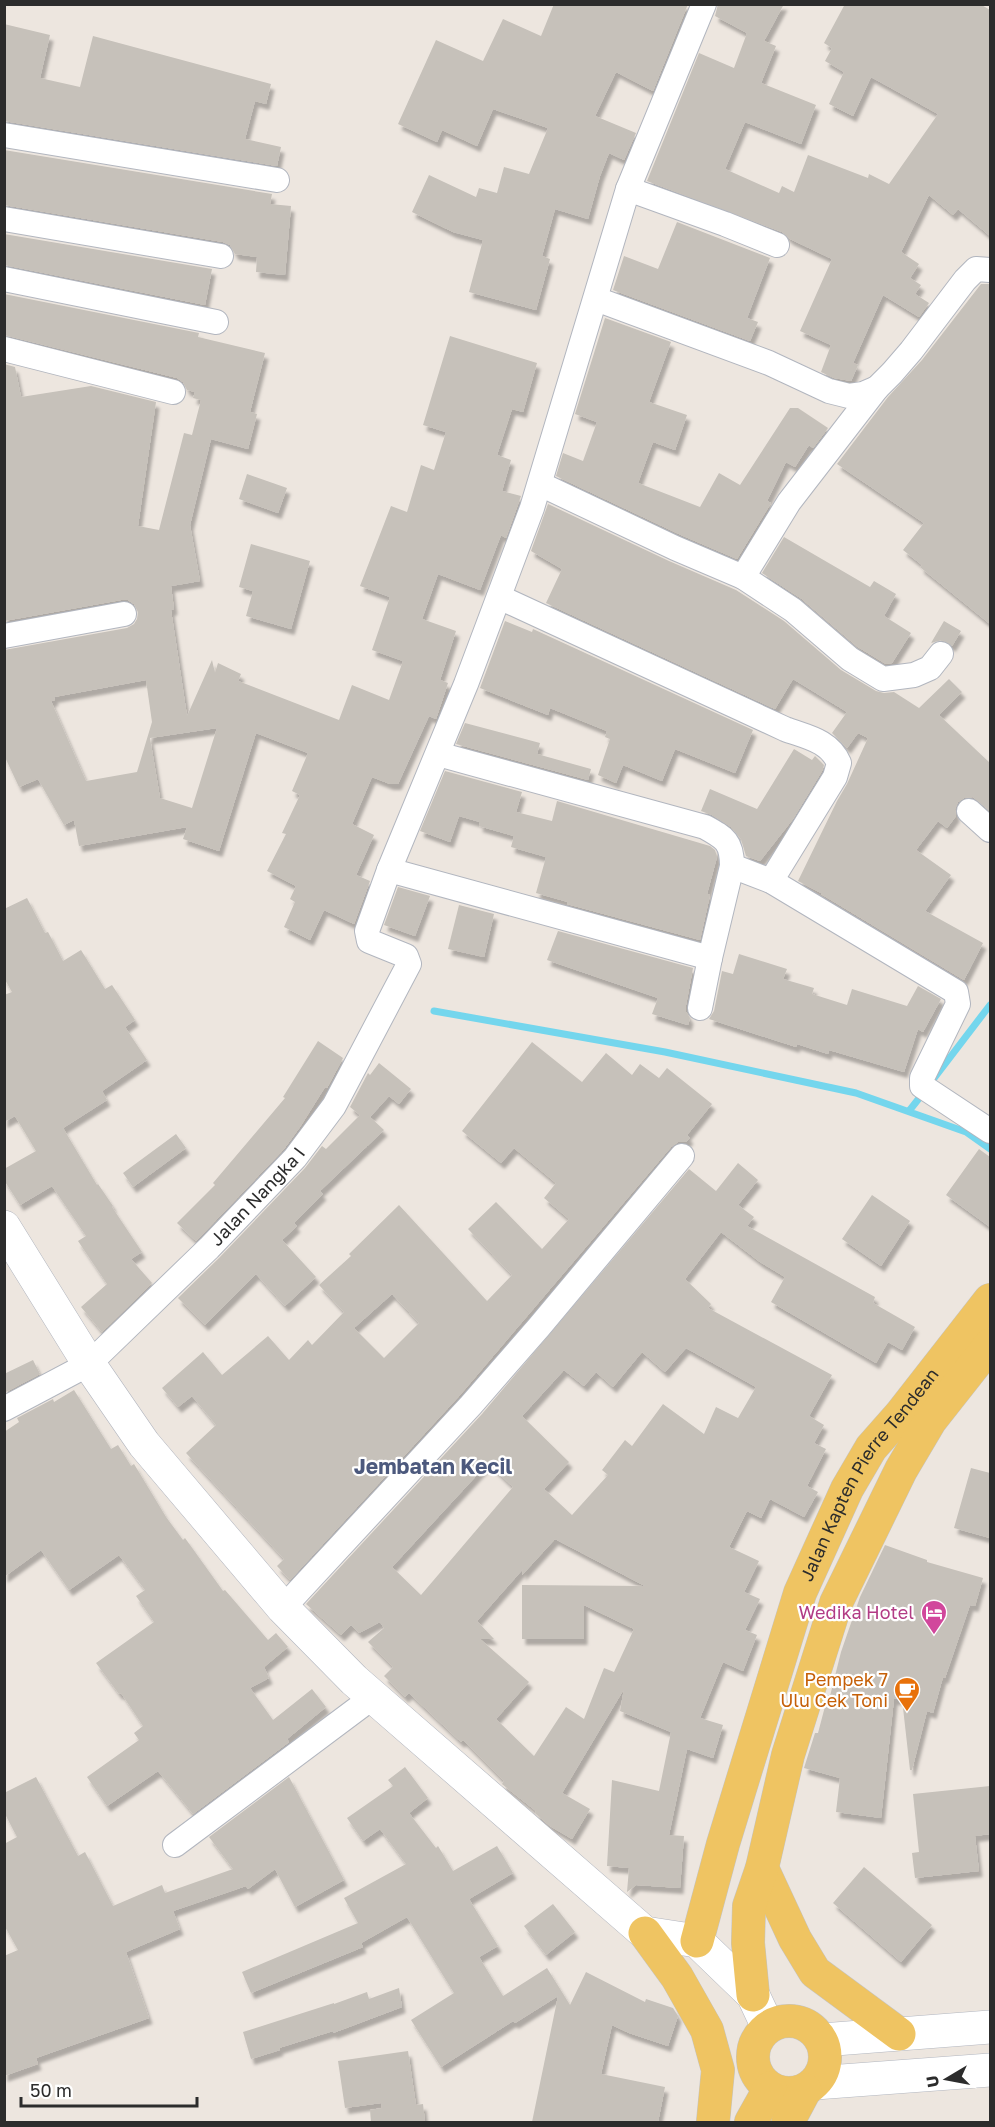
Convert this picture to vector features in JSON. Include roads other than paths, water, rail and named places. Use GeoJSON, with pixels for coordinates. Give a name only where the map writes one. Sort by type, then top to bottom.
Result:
{"type":"FeatureCollection","features":[{"type":"Feature","properties":{"kind":"main road","name":"Jalan Kapten Pierre Tendean"},"geometry":{"type":"LineString","coordinates":[[697,1941],[723,1844],[800,1593],[843,1500],[871,1448],[901,1414],[990,1300]]}},
{"type":"Feature","properties":{"kind":"main road","name":"Jalan Kapten Pierre Tendean"},"geometry":{"type":"LineString","coordinates":[[753,1995],[748,1943],[748,1906],[762,1868],[788,1755],[837,1603],[901,1470],[924,1431],[990,1345]]}},
{"type":"Feature","properties":{"kind":"main road"},"geometry":{"type":"LineString","coordinates":[[762,1868],[795,1939],[815,1972],[899,2034]]}},
{"type":"Feature","properties":{"kind":"main road"},"geometry":{"type":"LineString","coordinates":[[645,1933],[677,1977],[707,2030],[718,2070],[713,2122]]}},
{"type":"Feature","properties":{"kind":"main road"},"geometry":{"type":"LineString","coordinates":[[788,2122],[810,2086],[822,2074],[825,2051],[822,2040],[813,2029],[801,2022],[787,2020],[768,2027],[760,2034],[753,2054],[757,2074],[770,2088],[781,2093],[793,2093],[810,2086]]}},
{"type":"Feature","properties":{"kind":"main road"},"geometry":{"type":"LineString","coordinates":[[751,2122],[770,2088]]}},
{"type":"Feature","properties":{"kind":"street"},"geometry":{"type":"LineString","coordinates":[[704,4],[628,189],[540,484],[499,597],[438,754],[389,870],[710,958]]}},
{"type":"Feature","properties":{"kind":"street"},"geometry":{"type":"LineString","coordinates":[[4,135],[277,180]]}},
{"type":"Feature","properties":{"kind":"street"},"geometry":{"type":"LineString","coordinates":[[628,189],[777,245]]}},
{"type":"Feature","properties":{"kind":"street"},"geometry":{"type":"LineString","coordinates":[[4,219],[221,256]]}},
{"type":"Feature","properties":{"kind":"street"},"geometry":{"type":"LineString","coordinates":[[743,577],[789,502],[877,388],[911,351],[965,280],[976,269],[990,270]]}},
{"type":"Feature","properties":{"kind":"street"},"geometry":{"type":"LineString","coordinates":[[4,279],[216,322]]}},
{"type":"Feature","properties":{"kind":"street"},"geometry":{"type":"LineString","coordinates":[[596,299],[769,363],[829,391],[849,396],[863,394],[877,388]]}},
{"type":"Feature","properties":{"kind":"street"},"geometry":{"type":"LineString","coordinates":[[4,350],[173,392]]}},
{"type":"Feature","properties":{"kind":"street"},"geometry":{"type":"LineString","coordinates":[[540,484],[675,548],[743,577],[794,610],[850,659],[883,679],[914,675],[930,668],[941,654]]}},
{"type":"Feature","properties":{"kind":"street"},"geometry":{"type":"LineString","coordinates":[[499,597],[785,729],[824,744],[831,750],[838,763],[835,777],[771,881]]}},
{"type":"Feature","properties":{"kind":"street"},"geometry":{"type":"LineString","coordinates":[[4,636],[124,614]]}},
{"type":"Feature","properties":{"kind":"street"},"geometry":{"type":"LineString","coordinates":[[438,754],[705,828],[718,834],[729,845],[732,866],[700,1008]]}},
{"type":"Feature","properties":{"kind":"street"},"geometry":{"type":"LineString","coordinates":[[969,812],[990,830]]}},
{"type":"Feature","properties":{"kind":"street"},"geometry":{"type":"LineString","coordinates":[[732,866],[771,881],[956,992],[958,1004],[922,1078],[922,1086],[990,1131]]}},
{"type":"Feature","properties":{"kind":"street","name":"Jalan Nangka I"},"geometry":{"type":"LineString","coordinates":[[4,1409],[89,1364],[209,1248],[295,1158],[334,1106],[409,964],[408,958],[369,941],[366,934],[389,870]]}},
{"type":"Feature","properties":{"kind":"street"},"geometry":{"type":"LineString","coordinates":[[283,1608],[471,1405],[682,1156]]}},
{"type":"Feature","properties":{"kind":"street"},"geometry":{"type":"LineString","coordinates":[[4,1227],[89,1364],[144,1444],[283,1608],[373,1697],[645,1933],[697,1941],[753,1995],[768,2027]]}},
{"type":"Feature","properties":{"kind":"street"},"geometry":{"type":"LineString","coordinates":[[175,1845],[373,1697]]}},
{"type":"Feature","properties":{"kind":"street"},"geometry":{"type":"LineString","coordinates":[[822,2040],[990,2026]]}},
{"type":"Feature","properties":{"kind":"street"},"geometry":{"type":"LineString","coordinates":[[810,2086],[990,2070]]}},
{"type":"Feature","properties":{"kind":"waterway"},"geometry":{"type":"LineString","coordinates":[[932,1081],[990,1005]]}},
{"type":"Feature","properties":{"kind":"waterway"},"geometry":{"type":"LineString","coordinates":[[434,1011],[665,1052],[856,1093],[966,1132],[990,1149]]}},
{"type":"Feature","properties":{"kind":"waterway"},"geometry":{"type":"LineString","coordinates":[[909,1111],[924,1092]]}},
{"type":"Feature","properties":{"kind":"place","name":"Wedika Hotel"},"geometry":{"type":"Point","coordinates":[934,1636]}},
{"type":"Feature","properties":{"kind":"place","name":"Pempek 7 Ulu Cek Toni"},"geometry":{"type":"Point","coordinates":[907,1713]}},
{"type":"Feature","properties":{"kind":"district","name":"Jembatan Kecil"},"geometry":{"type":"Point","coordinates":[433,1467]}}]}
